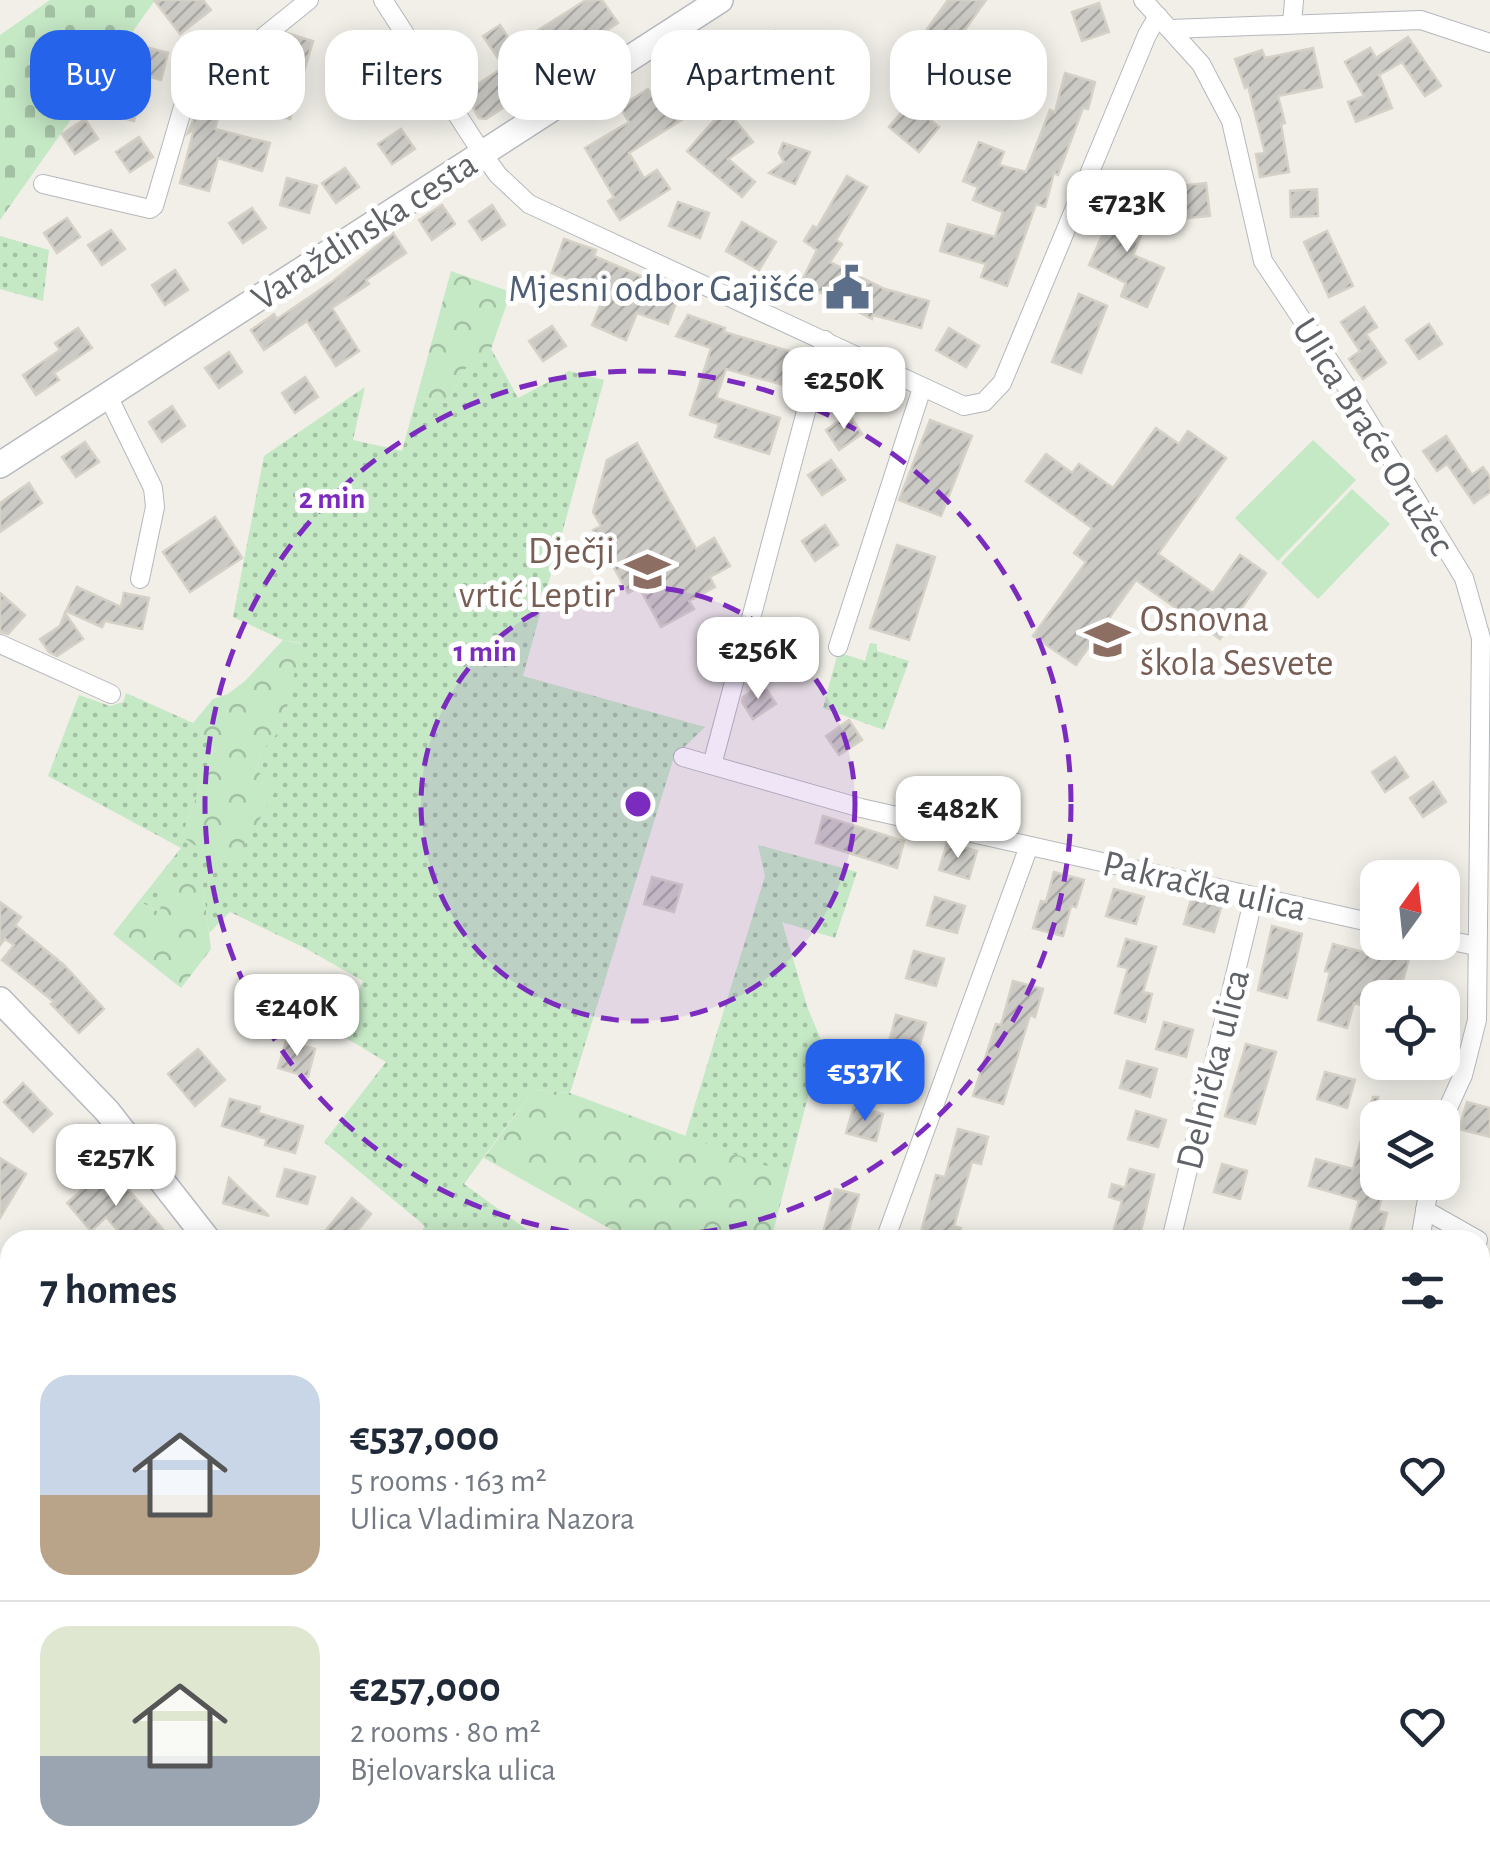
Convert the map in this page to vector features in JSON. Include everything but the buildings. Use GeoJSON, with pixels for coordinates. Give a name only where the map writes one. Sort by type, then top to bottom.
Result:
{"type":"FeatureCollection","features":[{"type":"Feature","properties":{"kind":"main road","name":"Varaždinska cesta"},"geometry":{"type":"LineString","coordinates":[[0,466],[720,0]]}},
{"type":"Feature","properties":{"kind":"main road"},"geometry":{"type":"LineString","coordinates":[[0,1000],[107,1111],[200,1230]]}},
{"type":"Feature","properties":{"kind":"street"},"geometry":{"type":"LineString","coordinates":[[43,184],[146,210],[154,206],[183,107],[190,96],[310,0]]}},
{"type":"Feature","properties":{"kind":"street"},"geometry":{"type":"LineString","coordinates":[[383,0],[482,154],[528,204],[964,406],[993,396],[1002,383],[1145,40],[1164,23],[1422,20],[1490,43]]}},
{"type":"Feature","properties":{"kind":"street","name":"Ulica Braće Oružec"},"geometry":{"type":"LineString","coordinates":[[1142,0],[1201,64],[1231,121],[1263,261],[1354,398],[1464,578],[1486,641],[1477,1020],[1463,1075],[1452,1100]]}},
{"type":"Feature","properties":{"kind":"street"},"geometry":{"type":"LineString","coordinates":[[1292,23],[1294,0]]}},
{"type":"Feature","properties":{"kind":"street"},"geometry":{"type":"LineString","coordinates":[[712,766],[825,340]]}},
{"type":"Feature","properties":{"kind":"street"},"geometry":{"type":"LineString","coordinates":[[838,646],[922,388]]}},
{"type":"Feature","properties":{"kind":"street"},"geometry":{"type":"LineString","coordinates":[[108,396],[153,488],[155,507],[140,579]]}},
{"type":"Feature","properties":{"kind":"street"},"geometry":{"type":"LineString","coordinates":[[0,644],[111,694]]}},
{"type":"Feature","properties":{"kind":"street","name":"Pakračka ulica"},"geometry":{"type":"LineString","coordinates":[[683,758],[861,808],[1360,920]]}},
{"type":"Feature","properties":{"kind":"street"},"geometry":{"type":"LineString","coordinates":[[890,1230],[1029,846]]}},
{"type":"Feature","properties":{"kind":"street","name":"Delnička ulica"},"geometry":{"type":"LineString","coordinates":[[1173,1230],[1254,897]]}},
{"type":"Feature","properties":{"kind":"street"},"geometry":{"type":"LineString","coordinates":[[1460,943],[1476,946]]}},
{"type":"Feature","properties":{"kind":"street"},"geometry":{"type":"LineString","coordinates":[[1422,1230],[1427,1200]]}},
{"type":"Feature","properties":{"kind":"street"},"geometry":{"type":"LineString","coordinates":[[1425,1210],[1461,1230]]}},
{"type":"Feature","properties":{"kind":"green space"},"geometry":{"type":"Polygon","coordinates":[[[50,0],[155,0],[134,30],[30,30],[30,120],[70,120],[0,220],[0,35],[50,0]]]}},
{"type":"Feature","properties":{"kind":"green space"},"geometry":{"type":"Polygon","coordinates":[[[0,236],[49,250],[43,301],[0,289],[0,236]]]}},
{"type":"Feature","properties":{"kind":"green space"},"geometry":{"type":"Polygon","coordinates":[[[451,271],[511,292],[491,349],[494,354],[466,368],[447,403],[417,396],[451,271]]]}},
{"type":"Feature","properties":{"kind":"green space"},"geometry":{"type":"Polygon","coordinates":[[[494,354],[518,398],[569,371],[604,380],[523,676],[705,727],[674,757],[570,1093],[533,1090],[464,1184],[527,1230],[422,1230],[425,1226],[324,1142],[386,1062],[338,1033],[363,981],[230,912],[209,933],[202,880],[160,913],[139,901],[181,848],[48,776],[79,695],[110,706],[123,702],[126,693],[193,723],[214,748],[182,836],[257,771],[260,753],[280,730],[301,643],[283,640],[233,617],[264,456],[365,387],[353,440],[402,451],[417,396],[447,403],[466,368],[494,354]]]}},
{"type":"Feature","properties":{"kind":"green space"},"geometry":{"type":"Polygon","coordinates":[[[1313,440],[1356,480],[1278,561],[1235,518],[1313,440]]]}},
{"type":"Feature","properties":{"kind":"green space"},"geometry":{"type":"Polygon","coordinates":[[[1352,489],[1390,524],[1318,599],[1281,563],[1352,489]]]}},
{"type":"Feature","properties":{"kind":"green space"},"geometry":{"type":"Polygon","coordinates":[[[283,640],[302,644],[280,730],[260,753],[257,771],[277,788],[234,865],[215,860],[182,836],[214,748],[193,723],[213,699],[245,681],[283,640]]]}},
{"type":"Feature","properties":{"kind":"green space"},"geometry":{"type":"Polygon","coordinates":[[[870,643],[877,644],[877,651],[909,661],[884,730],[823,708],[838,652],[865,661],[870,643]]]}},
{"type":"Feature","properties":{"kind":"green space"},"geometry":{"type":"Polygon","coordinates":[[[758,845],[857,872],[835,938],[782,922],[822,1042],[788,1174],[685,1137],[765,876],[758,845]]]}},
{"type":"Feature","properties":{"kind":"green space"},"geometry":{"type":"Polygon","coordinates":[[[163,880],[202,880],[211,949],[181,988],[113,934],[139,901],[160,913],[163,880]]]}},
{"type":"Feature","properties":{"kind":"green space"},"geometry":{"type":"Polygon","coordinates":[[[533,1090],[570,1093],[788,1174],[774,1230],[612,1230],[484,1158],[533,1090]]]}},
{"type":"Feature","properties":{"kind":"place","name":"Mjesni odbor Gajišće"},"geometry":{"type":"Point","coordinates":[848,288]}},
{"type":"Feature","properties":{"kind":"place","name":"Dječji vrtić Leptir"},"geometry":{"type":"Point","coordinates":[648,572]}},
{"type":"Feature","properties":{"kind":"place","name":"Osnovna škola Sesvete"},"geometry":{"type":"Point","coordinates":[1107,640]}}]}
